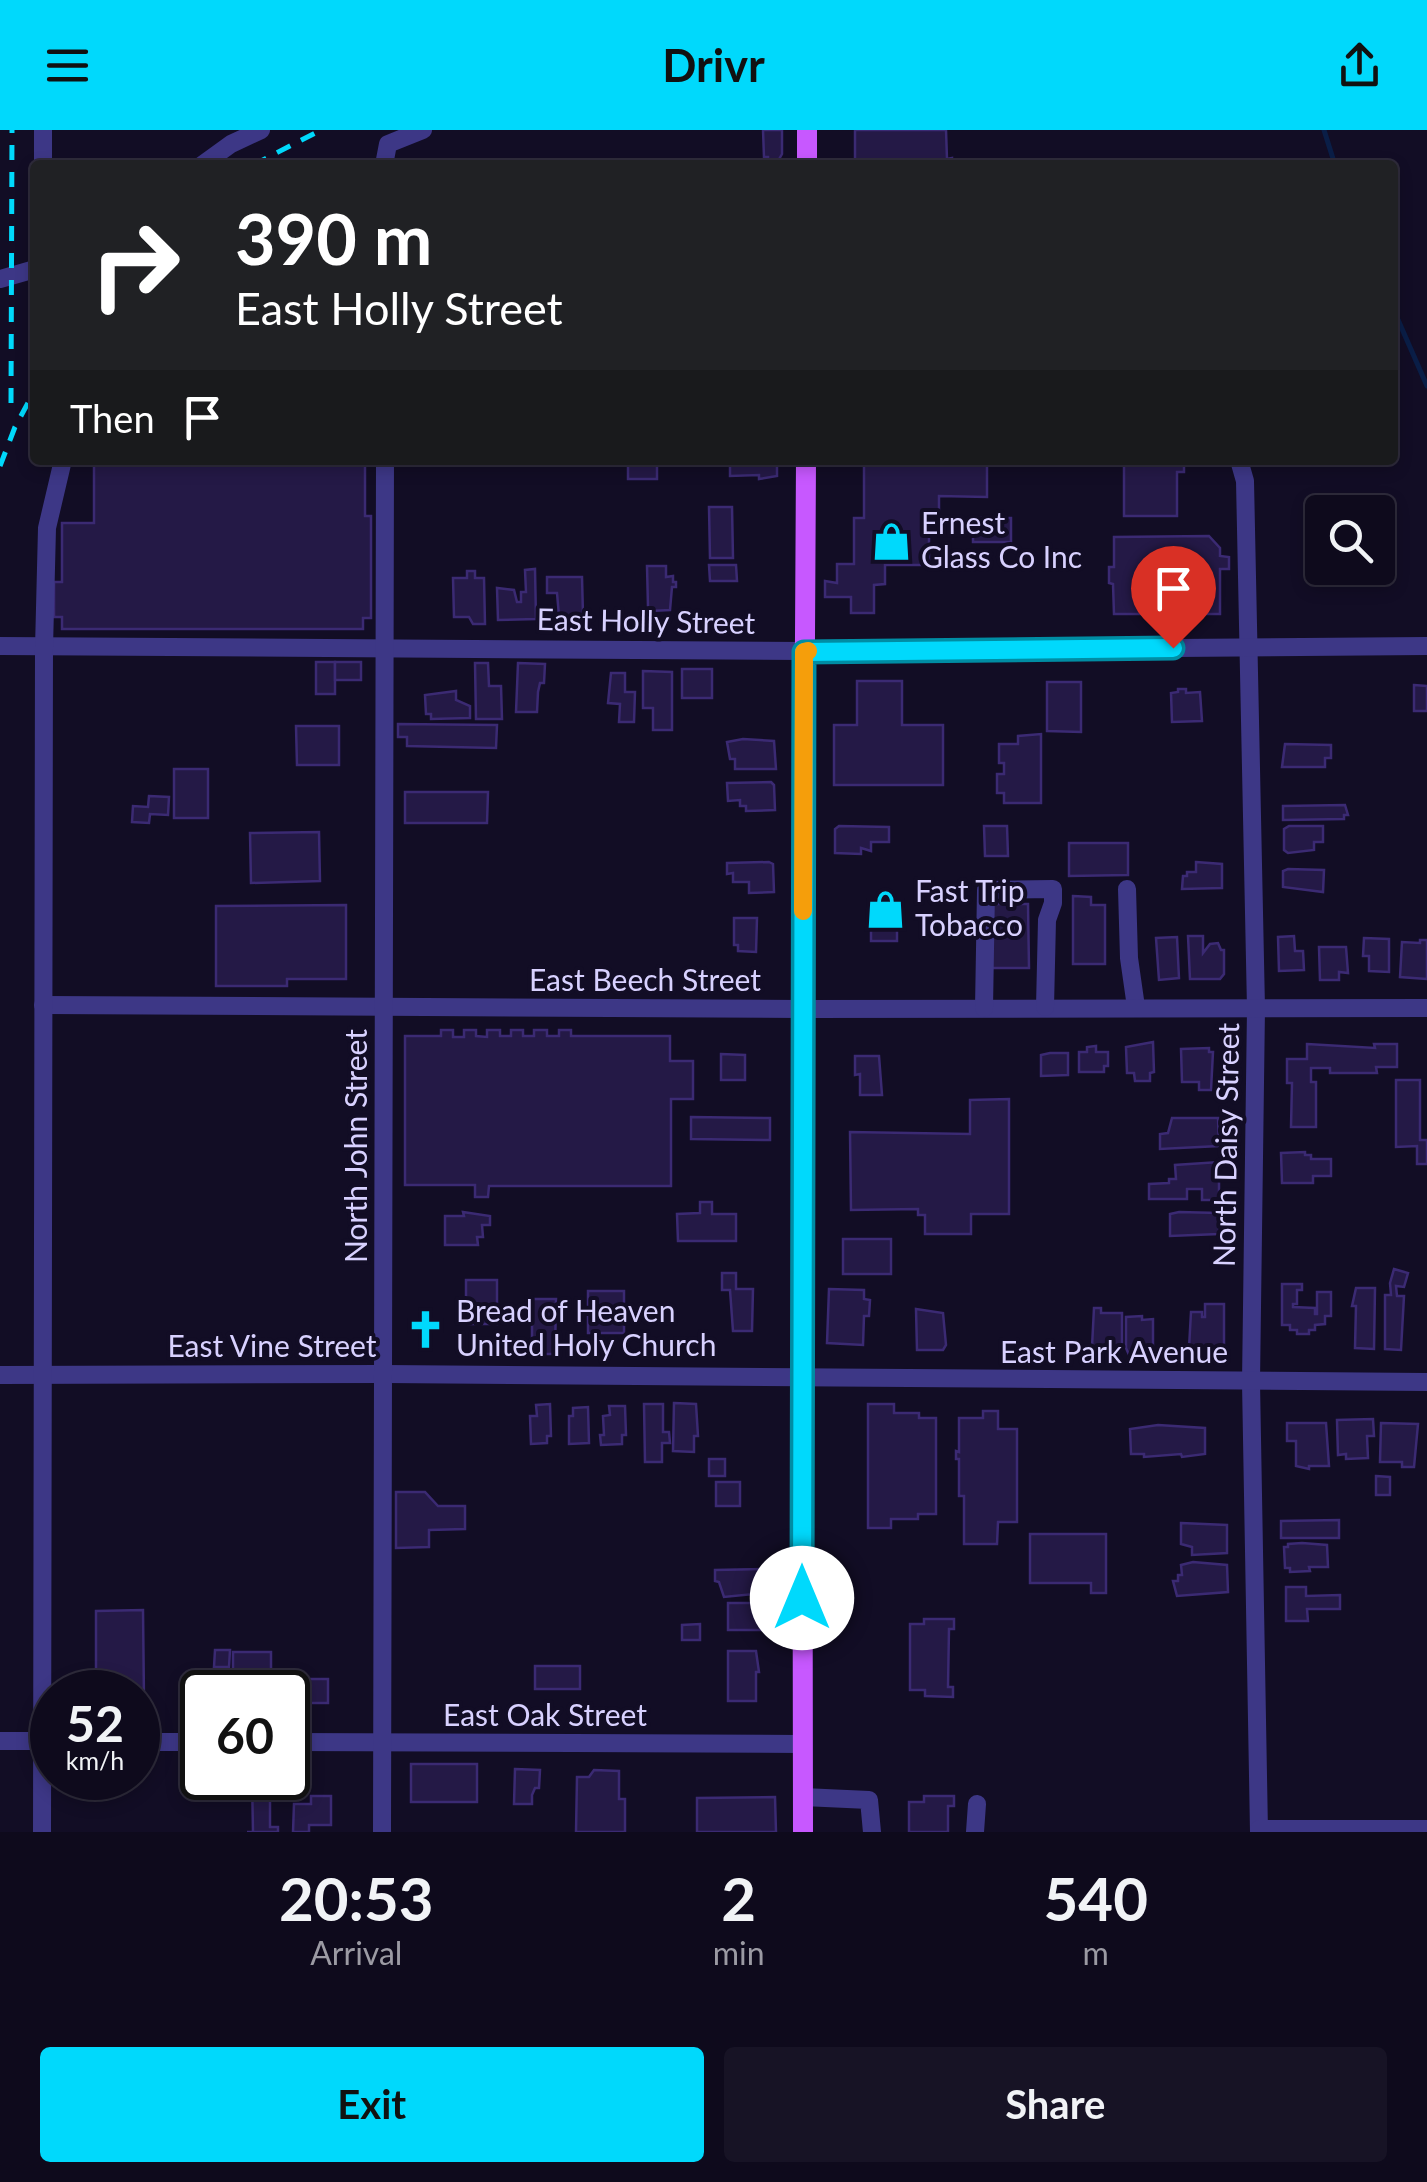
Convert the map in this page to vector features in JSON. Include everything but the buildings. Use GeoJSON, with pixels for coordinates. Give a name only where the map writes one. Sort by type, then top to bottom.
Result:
{"type":"FeatureCollection","features":[{"type":"Feature","properties":{"kind":"main road"},"geometry":{"type":"LineString","coordinates":[[807,130],[807,160]]}},
{"type":"Feature","properties":{"kind":"main road"},"geometry":{"type":"LineString","coordinates":[[803,1832],[806,465]]}},
{"type":"Feature","properties":{"kind":"street"},"geometry":{"type":"LineString","coordinates":[[43,130],[43,160]]}},
{"type":"Feature","properties":{"kind":"street"},"geometry":{"type":"LineString","coordinates":[[209,160],[261,130]]}},
{"type":"Feature","properties":{"kind":"street"},"geometry":{"type":"LineString","coordinates":[[385,160],[388,144],[423,130]]}},
{"type":"Feature","properties":{"kind":"street"},"geometry":{"type":"LineString","coordinates":[[0,279],[30,271]]}},
{"type":"Feature","properties":{"kind":"street"},"geometry":{"type":"LineString","coordinates":[[47,1670],[44,648],[47,528],[63,465]]}},
{"type":"Feature","properties":{"kind":"street","name":"North John Street"},"geometry":{"type":"LineString","coordinates":[[382,1832],[385,465]]}},
{"type":"Feature","properties":{"kind":"street","name":"North Daisy Street"},"geometry":{"type":"LineString","coordinates":[[1240,465],[1245,481],[1256,1008],[1251,1382],[1259,1830]]}},
{"type":"Feature","properties":{"kind":"street","name":"East Holly Street"},"geometry":{"type":"LineString","coordinates":[[0,646],[804,652],[1427,646]]}},
{"type":"Feature","properties":{"kind":"street"},"geometry":{"type":"LineString","coordinates":[[1127,888],[1129,958],[1136,1007]]}},
{"type":"Feature","properties":{"kind":"street"},"geometry":{"type":"LineString","coordinates":[[984,1008],[986,890],[1054,889],[1047,920],[1046,1007]]}},
{"type":"Feature","properties":{"kind":"street","name":"East Beech Street"},"geometry":{"type":"LineString","coordinates":[[44,1005],[802,1010],[1427,1008]]}},
{"type":"Feature","properties":{"kind":"street","name":"East Vine Street"},"geometry":{"type":"LineString","coordinates":[[0,1376],[801,1378]]}},
{"type":"Feature","properties":{"kind":"street","name":"East Park Avenue"},"geometry":{"type":"LineString","coordinates":[[801,1378],[1427,1382]]}},
{"type":"Feature","properties":{"kind":"street"},"geometry":{"type":"LineString","coordinates":[[0,1741],[30,1741]]}},
{"type":"Feature","properties":{"kind":"street","name":"East Oak Street"},"geometry":{"type":"LineString","coordinates":[[310,1742],[802,1744]]}},
{"type":"Feature","properties":{"kind":"street"},"geometry":{"type":"LineString","coordinates":[[803,1798],[869,1800],[872,1832]]}},
{"type":"Feature","properties":{"kind":"street"},"geometry":{"type":"LineString","coordinates":[[42,1832],[44,1800]]}},
{"type":"Feature","properties":{"kind":"street"},"geometry":{"type":"LineString","coordinates":[[976,1832],[977,1804]]}},
{"type":"Feature","properties":{"kind":"street"},"geometry":{"type":"LineString","coordinates":[[1259,1830],[1427,1828]]}},
{"type":"Feature","properties":{"kind":"waterway"},"geometry":{"type":"LineString","coordinates":[[1324,130],[1333,160]]}},
{"type":"Feature","properties":{"kind":"waterway"},"geometry":{"type":"LineString","coordinates":[[1398,320],[1427,386]]}},
{"type":"Feature","properties":{"kind":"railway"},"geometry":{"type":"LineString","coordinates":[[11,403],[12,130]]}},
{"type":"Feature","properties":{"kind":"railway"},"geometry":{"type":"LineString","coordinates":[[263,160],[321,130]]}},
{"type":"Feature","properties":{"kind":"railway"},"geometry":{"type":"LineString","coordinates":[[0,466],[30,399]]}},
{"type":"Feature","properties":{"kind":"slow traffic"},"geometry":{"type":"LineString","coordinates":[[803,911],[804,652],[808,651]]}},
{"type":"Feature","properties":{"kind":"place","name":"Ernest Glass Co Inc"},"geometry":{"type":"Point","coordinates":[891,541]}},
{"type":"Feature","properties":{"kind":"place","name":"Fast Trip Tobacco"},"geometry":{"type":"Point","coordinates":[885,909]}},
{"type":"Feature","properties":{"kind":"place","name":"Bread of Heaven United Holy Church"},"geometry":{"type":"Point","coordinates":[426,1329]}},
{"type":"Feature","properties":{"kind":"route"},"geometry":{"type":"LineString","coordinates":[[802,1598],[804,652],[1173,648]]}}]}
